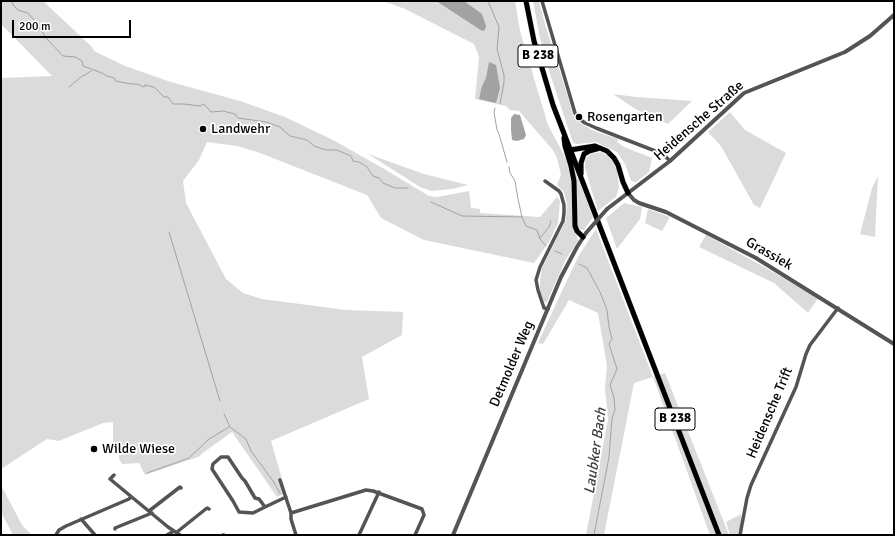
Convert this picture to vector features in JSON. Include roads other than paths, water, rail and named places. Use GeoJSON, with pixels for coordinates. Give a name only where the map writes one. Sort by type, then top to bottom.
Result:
{"type":"FeatureCollection","features":[{"type":"Feature","properties":{"kind":"main road","name":"B 238"},"geometry":{"type":"LineString","coordinates":[[526,1],[534,42],[563,131],[719,535]]}},
{"type":"Feature","properties":{"kind":"main road","name":"B 238"},"geometry":{"type":"LineString","coordinates":[[563,131],[565,146],[570,160],[574,181],[575,226],[578,231],[585,235]]}},
{"type":"Feature","properties":{"kind":"main road"},"geometry":{"type":"LineString","coordinates":[[570,150],[595,146],[612,155],[620,168],[625,188],[628,193]]}},
{"type":"Feature","properties":{"kind":"main road"},"geometry":{"type":"LineString","coordinates":[[582,179],[581,163],[584,154],[588,151],[601,148]]}},
{"type":"Feature","properties":{"kind":"street"},"geometry":{"type":"LineString","coordinates":[[542,1],[575,113],[578,118],[596,128],[663,154],[670,161]]}},
{"type":"Feature","properties":{"kind":"street","name":"Heidensche Straße"},"geometry":{"type":"LineString","coordinates":[[607,209],[670,161],[744,93],[845,52],[870,36],[894,15]]}},
{"type":"Feature","properties":{"kind":"street"},"geometry":{"type":"LineString","coordinates":[[545,181],[559,191],[564,205],[563,221],[540,267],[536,280],[544,308],[548,309]]}},
{"type":"Feature","properties":{"kind":"street","name":"Grassiek"},"geometry":{"type":"LineString","coordinates":[[628,193],[639,203],[666,212],[756,258],[894,344]]}},
{"type":"Feature","properties":{"kind":"street","name":"Detmolder Weg"},"geometry":{"type":"LineString","coordinates":[[453,535],[566,266],[585,235],[607,209]]}},
{"type":"Feature","properties":{"kind":"street","name":"Heidensche Trift"},"geometry":{"type":"LineString","coordinates":[[740,535],[751,485],[796,387],[806,354],[810,345],[838,308]]}},
{"type":"Feature","properties":{"kind":"street"},"geometry":{"type":"LineString","coordinates":[[265,507],[260,500],[255,498],[228,457],[221,457],[213,464],[212,469],[239,512],[253,513],[286,497]]}},
{"type":"Feature","properties":{"kind":"street"},"geometry":{"type":"LineString","coordinates":[[114,475],[110,479],[177,533]]}},
{"type":"Feature","properties":{"kind":"street"},"geometry":{"type":"LineString","coordinates":[[280,480],[291,513],[291,519],[296,535]]}},
{"type":"Feature","properties":{"kind":"street"},"geometry":{"type":"LineString","coordinates":[[115,529],[150,512],[180,488]]}},
{"type":"Feature","properties":{"kind":"street"},"geometry":{"type":"LineString","coordinates":[[291,513],[293,511],[366,490],[379,492],[420,508],[424,511],[423,518],[415,535]]}},
{"type":"Feature","properties":{"kind":"street"},"geometry":{"type":"LineString","coordinates":[[359,535],[379,492]]}},
{"type":"Feature","properties":{"kind":"street"},"geometry":{"type":"LineString","coordinates":[[56,535],[62,528],[129,500],[131,497]]}},
{"type":"Feature","properties":{"kind":"street"},"geometry":{"type":"LineString","coordinates":[[167,535],[177,533],[207,508],[209,509]]}},
{"type":"Feature","properties":{"kind":"street"},"geometry":{"type":"LineString","coordinates":[[81,519],[95,535]]}},
{"type":"Feature","properties":{"kind":"waterway"},"geometry":{"type":"LineString","coordinates":[[12,1],[13,5],[18,10],[28,13],[47,39],[63,56],[75,57],[82,61],[83,66],[114,78],[116,81],[137,84],[144,87],[145,85],[154,87],[164,97],[168,97],[173,104],[200,106],[204,104],[211,112],[223,111],[235,114],[238,118],[266,122],[280,127],[290,136],[307,140],[314,146],[326,150],[337,150],[351,156],[353,161],[359,162],[367,167],[373,176],[379,178],[383,183],[395,188],[408,188]]}},
{"type":"Feature","properties":{"kind":"waterway","name":"Laubker Bach"},"geometry":{"type":"LineString","coordinates":[[485,1],[488,1],[499,27],[497,49],[504,75],[500,104]]}},
{"type":"Feature","properties":{"kind":"waterway"},"geometry":{"type":"LineString","coordinates":[[69,87],[82,76],[91,71]]}},
{"type":"Feature","properties":{"kind":"waterway","name":"Laubker Bach"},"geometry":{"type":"LineString","coordinates":[[495,108],[494,112],[497,130],[507,162]]}},
{"type":"Feature","properties":{"kind":"waterway","name":"Laubker Bach"},"geometry":{"type":"LineString","coordinates":[[509,167],[510,173],[515,181],[522,217],[526,226],[537,230],[540,239],[546,246]]}},
{"type":"Feature","properties":{"kind":"waterway"},"geometry":{"type":"LineString","coordinates":[[431,202],[462,216],[522,217]]}},
{"type":"Feature","properties":{"kind":"waterway"},"geometry":{"type":"LineString","coordinates":[[540,238],[549,227],[551,221]]}},
{"type":"Feature","properties":{"kind":"waterway"},"geometry":{"type":"LineString","coordinates":[[169,232],[220,401]]}},
{"type":"Feature","properties":{"kind":"waterway","name":"Laubker Bach"},"geometry":{"type":"LineString","coordinates":[[555,251],[562,254]]}},
{"type":"Feature","properties":{"kind":"waterway","name":"Laubker Bach"},"geometry":{"type":"LineString","coordinates":[[579,264],[587,268],[600,292],[607,310],[612,339],[609,344],[617,369],[610,385],[614,398],[615,410],[612,418],[609,457],[594,535]]}},
{"type":"Feature","properties":{"kind":"waterway"},"geometry":{"type":"LineString","coordinates":[[224,414],[230,427],[246,439],[251,451],[280,493]]}},
{"type":"Feature","properties":{"kind":"waterway"},"geometry":{"type":"LineString","coordinates":[[147,473],[189,458],[209,439],[229,427]]}},
{"type":"Feature","properties":{"kind":"place","name":"Rosengarten"},"geometry":{"type":"Point","coordinates":[579,117]}},
{"type":"Feature","properties":{"kind":"place","name":"Landwehr"},"geometry":{"type":"Point","coordinates":[203,129]}},
{"type":"Feature","properties":{"kind":"place","name":"Wilde Wiese"},"geometry":{"type":"Point","coordinates":[94,449]}}]}
